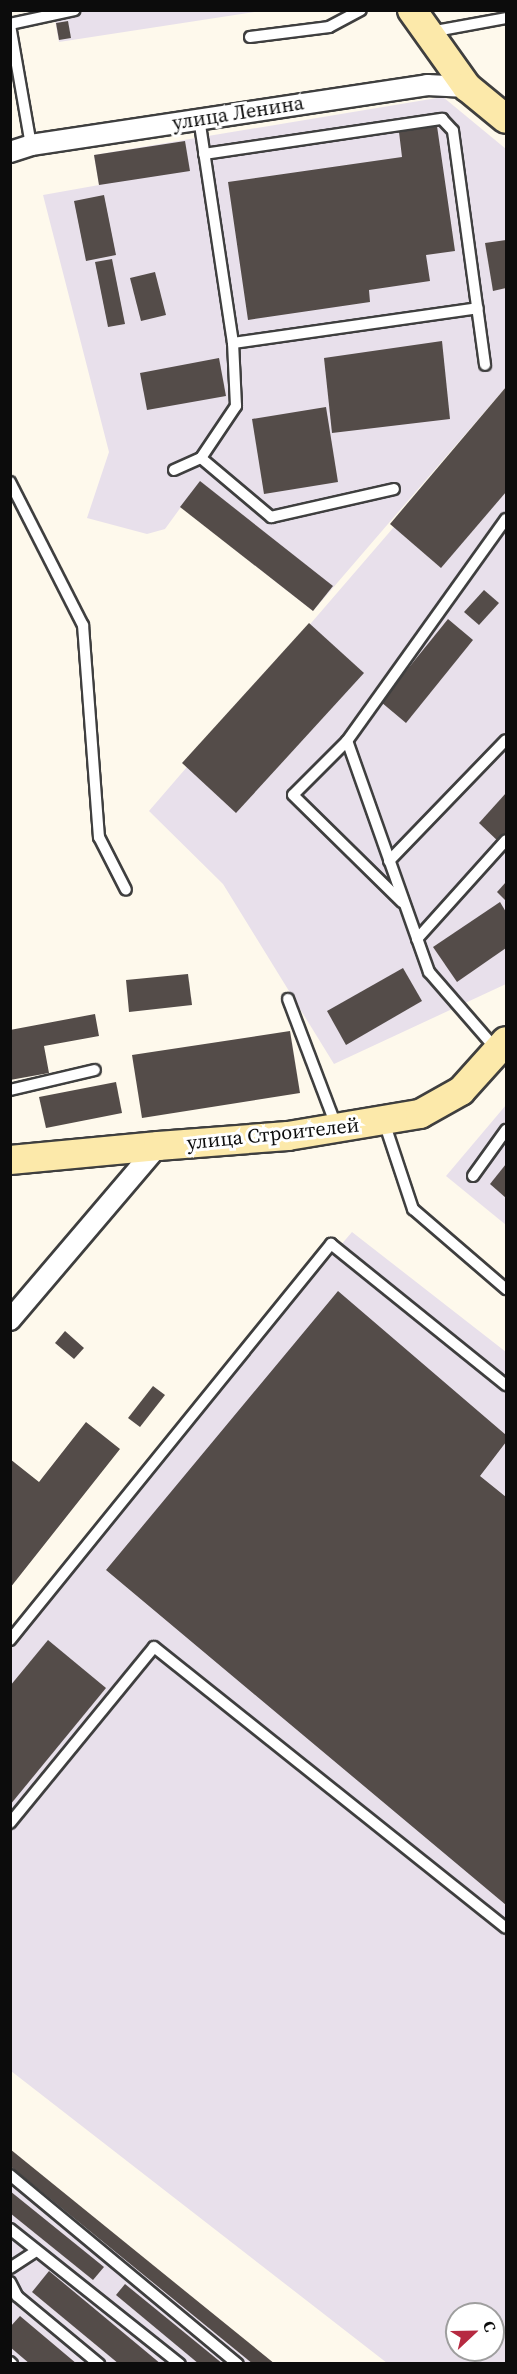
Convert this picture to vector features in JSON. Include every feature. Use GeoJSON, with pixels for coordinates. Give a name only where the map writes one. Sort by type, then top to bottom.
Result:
{"type":"FeatureCollection","features":[{"type":"Feature","properties":{"kind":"street"},"geometry":{"type":"LineString","coordinates":[[420,22],[467,87],[507,119]]}},
{"type":"Feature","properties":{"kind":"street","name":"улица Ленина"},"geometry":{"type":"LineString","coordinates":[[10,152],[31,145],[427,85],[467,87]]}},
{"type":"Feature","properties":{"kind":"street","name":"улица Строителей"},"geometry":{"type":"LineString","coordinates":[[10,1160],[338,1130],[420,1114],[461,1091],[502,1046]]}},
{"type":"Feature","properties":{"kind":"street"},"geometry":{"type":"LineString","coordinates":[[10,1320],[158,1146]]}},
{"type":"Feature","properties":{"kind":"lane"},"geometry":{"type":"LineString","coordinates":[[31,145],[10,24],[75,10]]}},
{"type":"Feature","properties":{"kind":"lane"},"geometry":{"type":"LineString","coordinates":[[250,38],[329,27],[361,10]]}},
{"type":"Feature","properties":{"kind":"lane"},"geometry":{"type":"LineString","coordinates":[[420,22],[507,18]]}},
{"type":"Feature","properties":{"kind":"lane"},"geometry":{"type":"LineString","coordinates":[[174,470],[201,458],[236,406],[234,343],[199,119]]}},
{"type":"Feature","properties":{"kind":"lane"},"geometry":{"type":"LineString","coordinates":[[204,154],[442,119],[453,130],[485,365]]}},
{"type":"Feature","properties":{"kind":"lane"},"geometry":{"type":"LineString","coordinates":[[234,343],[478,308]]}},
{"type":"Feature","properties":{"kind":"lane"},"geometry":{"type":"LineString","coordinates":[[201,458],[271,517],[394,489]]}},
{"type":"Feature","properties":{"kind":"lane"},"geometry":{"type":"LineString","coordinates":[[10,482],[83,625],[99,837],[126,890]]}},
{"type":"Feature","properties":{"kind":"lane"},"geometry":{"type":"LineString","coordinates":[[405,904],[293,795],[347,741],[507,519]]}},
{"type":"Feature","properties":{"kind":"lane"},"geometry":{"type":"LineString","coordinates":[[390,861],[507,740]]}},
{"type":"Feature","properties":{"kind":"lane"},"geometry":{"type":"LineString","coordinates":[[347,741],[429,972],[502,1046]]}},
{"type":"Feature","properties":{"kind":"lane"},"geometry":{"type":"LineString","coordinates":[[417,939],[507,840]]}},
{"type":"Feature","properties":{"kind":"lane"},"geometry":{"type":"LineString","coordinates":[[288,999],[338,1130]]}},
{"type":"Feature","properties":{"kind":"lane"},"geometry":{"type":"LineString","coordinates":[[10,1090],[95,1070]]}},
{"type":"Feature","properties":{"kind":"lane"},"geometry":{"type":"LineString","coordinates":[[384,1122],[413,1209],[507,1289]]}},
{"type":"Feature","properties":{"kind":"lane"},"geometry":{"type":"LineString","coordinates":[[472,1176],[507,1130]]}},
{"type":"Feature","properties":{"kind":"lane"},"geometry":{"type":"LineString","coordinates":[[10,1640],[331,1244],[507,1386]]}},
{"type":"Feature","properties":{"kind":"lane"},"geometry":{"type":"LineString","coordinates":[[10,1823],[154,1647],[507,1928]]}},
{"type":"Feature","properties":{"kind":"lane"},"geometry":{"type":"LineString","coordinates":[[10,2175],[238,2364]]}},
{"type":"Feature","properties":{"kind":"lane"},"geometry":{"type":"LineString","coordinates":[[10,2229],[180,2364]]}},
{"type":"Feature","properties":{"kind":"lane"},"geometry":{"type":"LineString","coordinates":[[10,2268],[36,2251]]}},
{"type":"Feature","properties":{"kind":"lane"},"geometry":{"type":"LineString","coordinates":[[10,2282],[14,2299],[99,2364]]}},
{"type":"Feature","properties":{"kind":"shaded area"},"geometry":{"type":"Polygon","coordinates":[[[53,10],[261,11],[59,42],[53,10]]]}},
{"type":"Feature","properties":{"kind":"shaded area"},"geometry":{"type":"Polygon","coordinates":[[[443,97],[506,149],[506,387],[313,611],[181,507],[165,529],[147,534],[87,518],[109,452],[43,195],[99,185],[94,155],[443,97]]]}},
{"type":"Feature","properties":{"kind":"shaded area"},"geometry":{"type":"Polygon","coordinates":[[[506,397],[506,984],[334,1064],[223,884],[149,811],[506,397]]]}},
{"type":"Feature","properties":{"kind":"shaded area"},"geometry":{"type":"Polygon","coordinates":[[[506,1105],[506,1225],[446,1176],[506,1105]]]}},
{"type":"Feature","properties":{"kind":"shaded area"},"geometry":{"type":"Polygon","coordinates":[[[352,1232],[506,1352],[506,2363],[387,2363],[11,2071],[10,1633],[352,1232]]]}},
{"type":"Feature","properties":{"kind":"shaded area"},"geometry":{"type":"Polygon","coordinates":[[[11,2151],[273,2363],[11,2363],[11,2151]]]}},
{"type":"Feature","properties":{"kind":"building"},"geometry":{"type":"Polygon","coordinates":[[[68,21],[71,38],[59,40],[56,23],[68,21]]]}},
{"type":"Feature","properties":{"kind":"building"},"geometry":{"type":"Polygon","coordinates":[[[437,126],[455,251],[426,255],[430,281],[369,290],[370,302],[248,320],[228,182],[402,157],[399,132],[437,126]]]}},
{"type":"Feature","properties":{"kind":"building"},"geometry":{"type":"Polygon","coordinates":[[[185,141],[190,171],[99,185],[94,155],[185,141]]]}},
{"type":"Feature","properties":{"kind":"building"},"geometry":{"type":"Polygon","coordinates":[[[104,195],[116,255],[86,261],[74,201],[104,195]]]}},
{"type":"Feature","properties":{"kind":"building"},"geometry":{"type":"Polygon","coordinates":[[[506,240],[506,288],[493,291],[485,243],[506,240]]]}},
{"type":"Feature","properties":{"kind":"building"},"geometry":{"type":"Polygon","coordinates":[[[112,259],[125,324],[108,327],[95,262],[112,259]]]}},
{"type":"Feature","properties":{"kind":"building"},"geometry":{"type":"Polygon","coordinates":[[[155,272],[166,315],[141,321],[130,278],[155,272]]]}},
{"type":"Feature","properties":{"kind":"building"},"geometry":{"type":"Polygon","coordinates":[[[442,341],[450,419],[332,433],[324,358],[442,341]]]}},
{"type":"Feature","properties":{"kind":"building"},"geometry":{"type":"Polygon","coordinates":[[[219,358],[226,396],[147,410],[140,373],[219,358]]]}},
{"type":"Feature","properties":{"kind":"building"},"geometry":{"type":"Polygon","coordinates":[[[506,387],[506,492],[441,568],[390,524],[506,387]]]}},
{"type":"Feature","properties":{"kind":"building"},"geometry":{"type":"Polygon","coordinates":[[[326,407],[338,482],[264,494],[252,419],[326,407]]]}},
{"type":"Feature","properties":{"kind":"building"},"geometry":{"type":"Polygon","coordinates":[[[200,481],[333,586],[313,611],[180,507],[200,481]]]}},
{"type":"Feature","properties":{"kind":"building"},"geometry":{"type":"Polygon","coordinates":[[[484,590],[499,603],[479,625],[464,612],[484,590]]]}},
{"type":"Feature","properties":{"kind":"building"},"geometry":{"type":"Polygon","coordinates":[[[448,619],[473,640],[406,723],[381,702],[448,619]]]}},
{"type":"Feature","properties":{"kind":"building"},"geometry":{"type":"Polygon","coordinates":[[[309,623],[364,673],[236,813],[182,763],[309,623]]]}},
{"type":"Feature","properties":{"kind":"building"},"geometry":{"type":"Polygon","coordinates":[[[506,793],[506,838],[501,844],[479,823],[506,793]]]}},
{"type":"Feature","properties":{"kind":"building"},"geometry":{"type":"Polygon","coordinates":[[[506,882],[506,901],[497,892],[506,882]]]}},
{"type":"Feature","properties":{"kind":"building"},"geometry":{"type":"Polygon","coordinates":[[[500,902],[506,912],[506,948],[457,982],[433,947],[500,902]]]}},
{"type":"Feature","properties":{"kind":"building"},"geometry":{"type":"Polygon","coordinates":[[[403,968],[422,1001],[346,1045],[327,1011],[403,968]]]}},
{"type":"Feature","properties":{"kind":"building"},"geometry":{"type":"Polygon","coordinates":[[[188,974],[192,1005],[129,1012],[126,980],[188,974]]]}},
{"type":"Feature","properties":{"kind":"building"},"geometry":{"type":"Polygon","coordinates":[[[95,1014],[99,1036],[44,1046],[49,1073],[10,1080],[10,1030],[95,1014]]]}},
{"type":"Feature","properties":{"kind":"building"},"geometry":{"type":"Polygon","coordinates":[[[290,1031],[300,1093],[142,1118],[132,1055],[290,1031]]]}},
{"type":"Feature","properties":{"kind":"building"},"geometry":{"type":"Polygon","coordinates":[[[116,1082],[122,1113],[46,1128],[39,1097],[116,1082]]]}},
{"type":"Feature","properties":{"kind":"building"},"geometry":{"type":"Polygon","coordinates":[[[506,1164],[506,1198],[490,1184],[506,1164]]]}},
{"type":"Feature","properties":{"kind":"building"},"geometry":{"type":"Polygon","coordinates":[[[338,1291],[506,1435],[506,1442],[480,1476],[506,1497],[506,1905],[106,1570],[338,1291]]]}},
{"type":"Feature","properties":{"kind":"building"},"geometry":{"type":"Polygon","coordinates":[[[65,1331],[84,1348],[74,1359],[55,1343],[65,1331]]]}},
{"type":"Feature","properties":{"kind":"building"},"geometry":{"type":"Polygon","coordinates":[[[153,1386],[165,1395],[140,1427],[128,1418],[153,1386]]]}},
{"type":"Feature","properties":{"kind":"building"},"geometry":{"type":"Polygon","coordinates":[[[86,1422],[120,1449],[10,1588],[10,1459],[39,1482],[86,1422]]]}},
{"type":"Feature","properties":{"kind":"building"},"geometry":{"type":"Polygon","coordinates":[[[48,1640],[106,1688],[10,1805],[10,1686],[48,1640]]]}},
{"type":"Feature","properties":{"kind":"building"},"geometry":{"type":"Polygon","coordinates":[[[10,2149],[275,2364],[253,2364],[10,2166],[10,2149]]]}},
{"type":"Feature","properties":{"kind":"building"},"geometry":{"type":"Polygon","coordinates":[[[10,2191],[104,2267],[93,2280],[10,2213],[10,2191]]]}},
{"type":"Feature","properties":{"kind":"building"},"geometry":{"type":"Polygon","coordinates":[[[49,2271],[161,2364],[119,2364],[32,2292],[49,2271]]]}},
{"type":"Feature","properties":{"kind":"building"},"geometry":{"type":"Polygon","coordinates":[[[125,2284],[223,2364],[199,2364],[116,2295],[125,2284]]]}},
{"type":"Feature","properties":{"kind":"building"},"geometry":{"type":"Polygon","coordinates":[[[20,2316],[77,2364],[30,2364],[10,2347],[10,2327],[20,2316]]]}}]}
